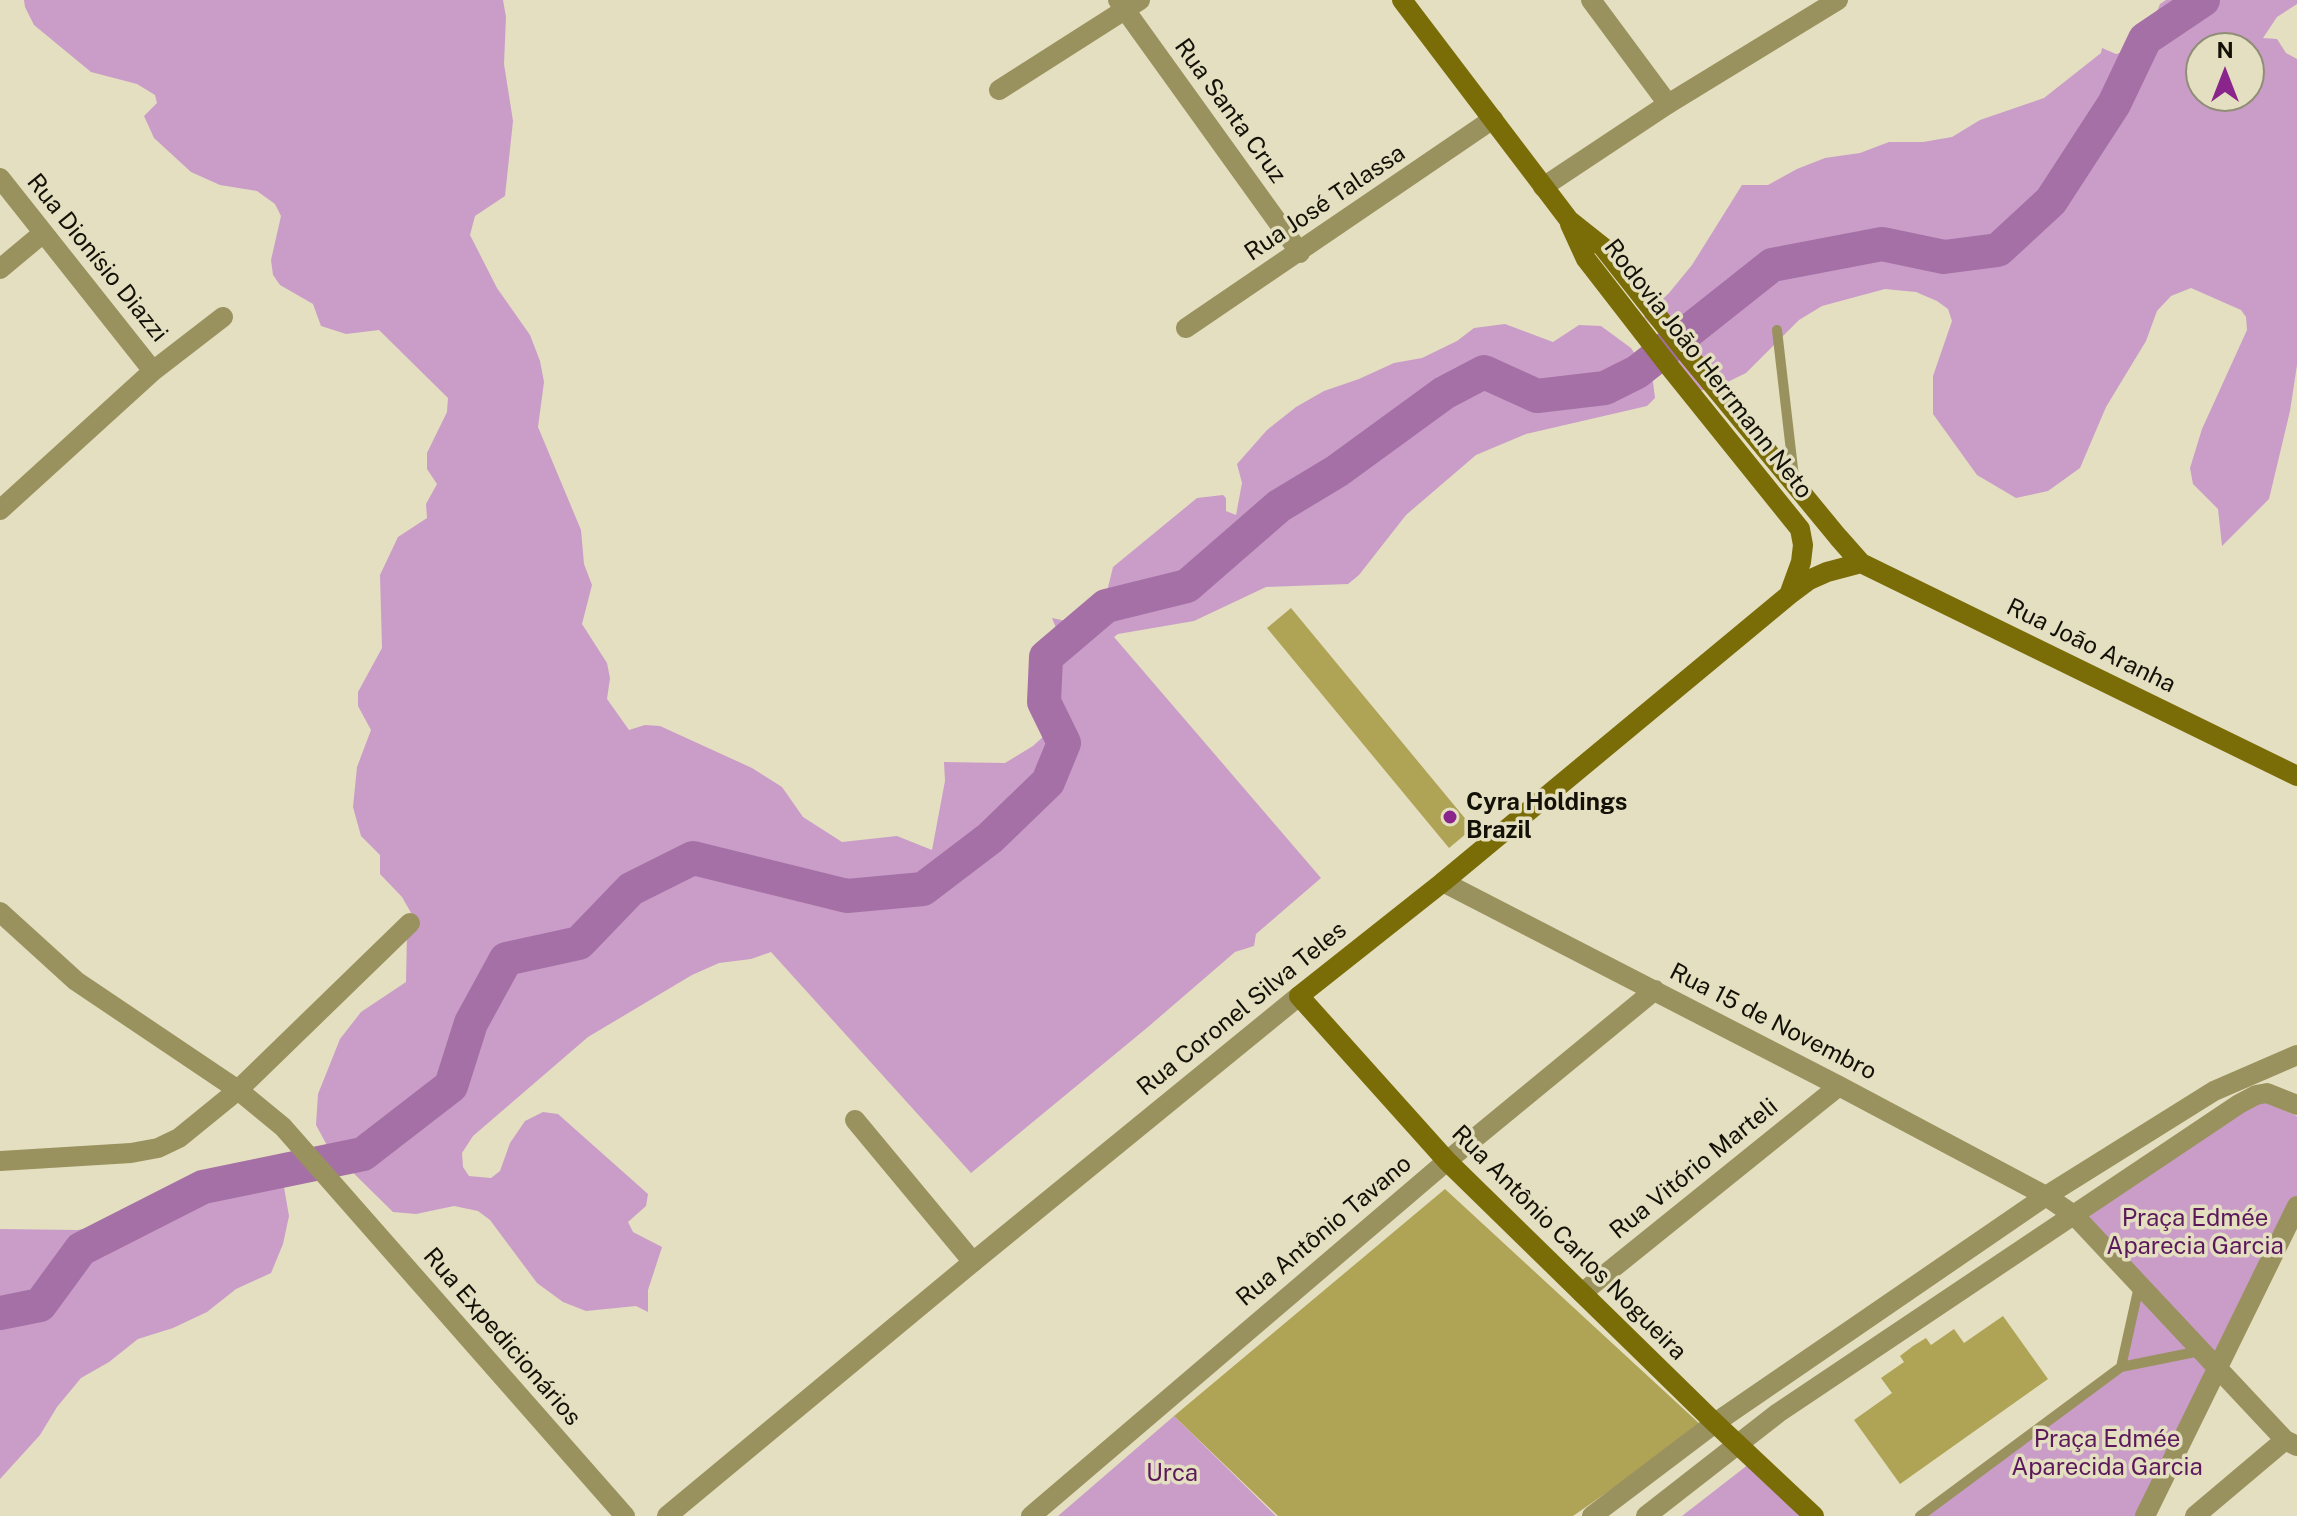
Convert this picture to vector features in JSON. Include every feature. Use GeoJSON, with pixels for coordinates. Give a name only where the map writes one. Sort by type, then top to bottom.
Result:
{"type":"FeatureCollection","features":[{"type":"Feature","properties":{"kind":"main road","name":"Rodovia João Herrmann Neto"},"geometry":{"type":"LineString","coordinates":[[1402,0],[1569,220],[1603,247],[1861,563]]}},
{"type":"Feature","properties":{"kind":"main road","name":"Rodovia João Herrmann Neto"},"geometry":{"type":"LineString","coordinates":[[1569,220],[1586,259],[1800,529],[1803,545],[1801,562],[1789,595]]}},
{"type":"Feature","properties":{"kind":"main road","name":"Rua Coronel Silva Teles"},"geometry":{"type":"LineString","coordinates":[[1299,996],[1443,882],[1789,595],[1809,580],[1827,572],[1861,563]]}},
{"type":"Feature","properties":{"kind":"main road","name":"Rua João Aranha"},"geometry":{"type":"LineString","coordinates":[[1861,563],[2297,776]]}},
{"type":"Feature","properties":{"kind":"main road","name":"Rua Antônio Carlos Nogueira"},"geometry":{"type":"LineString","coordinates":[[1299,996],[1447,1161],[1814,1516]]}},
{"type":"Feature","properties":{"kind":"street"},"geometry":{"type":"LineString","coordinates":[[1591,0],[1668,104]]}},
{"type":"Feature","properties":{"kind":"street"},"geometry":{"type":"LineString","coordinates":[[1543,187],[1668,104],[1838,0]]}},
{"type":"Feature","properties":{"kind":"street"},"geometry":{"type":"LineString","coordinates":[[999,90],[1127,3]]}},
{"type":"Feature","properties":{"kind":"street","name":"Rua Santa Cruz"},"geometry":{"type":"LineString","coordinates":[[1127,3],[1300,253]]}},
{"type":"Feature","properties":{"kind":"street","name":"Rua José Talassa"},"geometry":{"type":"LineString","coordinates":[[1186,328],[1493,119]]}},
{"type":"Feature","properties":{"kind":"street","name":"Rua Dionísio Diazzi"},"geometry":{"type":"LineString","coordinates":[[0,178],[153,371]]}},
{"type":"Feature","properties":{"kind":"street"},"geometry":{"type":"LineString","coordinates":[[0,269],[42,234]]}},
{"type":"Feature","properties":{"kind":"street"},"geometry":{"type":"LineString","coordinates":[[0,510],[153,371],[223,317]]}},
{"type":"Feature","properties":{"kind":"street","name":"Rua 15 de Novembro"},"geometry":{"type":"LineString","coordinates":[[1443,882],[2046,1196],[2075,1216],[2216,1369],[2291,1443]]}},
{"type":"Feature","properties":{"kind":"street","name":"Rua Expedicionários"},"geometry":{"type":"LineString","coordinates":[[0,912],[76,981],[238,1090],[283,1127],[625,1516]]}},
{"type":"Feature","properties":{"kind":"street"},"geometry":{"type":"LineString","coordinates":[[0,1161],[131,1153],[158,1148],[179,1138],[238,1090],[410,923]]}},
{"type":"Feature","properties":{"kind":"street","name":"Rua Antônio Tavano"},"geometry":{"type":"LineString","coordinates":[[1031,1516],[1447,1161],[1655,990]]}},
{"type":"Feature","properties":{"kind":"street","name":"Rua Coronel Silva Teles"},"geometry":{"type":"LineString","coordinates":[[667,1516],[1299,996]]}},
{"type":"Feature","properties":{"kind":"street"},"geometry":{"type":"LineString","coordinates":[[1592,1516],[1715,1423],[2046,1196],[2214,1091],[2297,1055]]}},
{"type":"Feature","properties":{"kind":"street","name":"Rua Vitório Marteli"},"geometry":{"type":"LineString","coordinates":[[1582,1293],[1839,1086]]}},
{"type":"Feature","properties":{"kind":"street"},"geometry":{"type":"LineString","coordinates":[[1646,1516],[1778,1413],[2239,1104],[2267,1093],[2297,1105]]}},
{"type":"Feature","properties":{"kind":"street"},"geometry":{"type":"LineString","coordinates":[[855,1120],[973,1262]]}},
{"type":"Feature","properties":{"kind":"street"},"geometry":{"type":"LineString","coordinates":[[2145,1516],[2297,1206]]}},
{"type":"Feature","properties":{"kind":"street"},"geometry":{"type":"LineString","coordinates":[[2195,1516],[2291,1443]]}},
{"type":"Feature","properties":{"kind":"lane"},"geometry":{"type":"LineString","coordinates":[[1777,330],[1794,483]]}},
{"type":"Feature","properties":{"kind":"lane"},"geometry":{"type":"LineString","coordinates":[[2121,1367],[2139,1286]]}},
{"type":"Feature","properties":{"kind":"lane"},"geometry":{"type":"LineString","coordinates":[[1920,1516],[2121,1367],[2200,1351]]}},
{"type":"Feature","properties":{"kind":"green space"},"geometry":{"type":"Polygon","coordinates":[[[24,0],[503,0],[506,17],[504,64],[513,121],[505,196],[475,216],[470,235],[497,288],[530,335],[540,361],[544,382],[538,427],[581,530],[584,564],[592,585],[582,624],[607,663],[610,678],[607,699],[629,730],[645,725],[660,726],[752,768],[782,787],[803,817],[842,842],[897,836],[932,850],[945,781],[944,762],[1005,763],[1033,746],[1057,724],[1060,708],[1053,662],[1062,656],[1052,618],[1080,624],[1095,621],[1102,612],[1113,567],[1197,498],[1223,495],[1226,511],[1236,515],[1242,483],[1237,464],[1267,430],[1296,407],[1324,391],[1394,363],[1422,358],[1457,341],[1474,328],[1505,324],[1553,342],[1579,325],[1601,326],[1631,348],[1653,382],[1655,398],[1647,406],[1526,434],[1476,455],[1406,515],[1359,575],[1348,584],[1266,587],[1194,621],[1114,637],[1321,878],[1256,934],[1254,946],[1235,952],[971,1173],[771,952],[751,959],[719,963],[692,975],[588,1037],[473,1136],[462,1153],[463,1167],[469,1176],[491,1178],[500,1171],[510,1143],[525,1121],[543,1112],[558,1114],[648,1194],[646,1206],[628,1222],[633,1232],[662,1247],[648,1290],[648,1312],[636,1306],[586,1311],[563,1302],[537,1283],[490,1220],[478,1211],[454,1206],[416,1214],[393,1212],[329,1149],[316,1125],[318,1094],[340,1039],[361,1012],[406,982],[407,932],[418,925],[402,897],[380,874],[380,855],[361,836],[353,807],[357,767],[371,730],[358,706],[358,692],[382,648],[380,575],[398,537],[427,518],[426,504],[437,484],[427,469],[427,453],[447,412],[448,398],[379,330],[346,334],[321,326],[313,304],[280,285],[273,275],[271,260],[281,216],[275,204],[257,191],[220,185],[191,172],[154,138],[144,116],[157,103],[155,95],[137,84],[91,72],[34,25],[24,0]]]}},
{"type":"Feature","properties":{"kind":"green space"},"geometry":{"type":"Polygon","coordinates":[[[2166,0],[2297,0],[2297,4],[2277,17],[2265,35],[2265,32],[2185,32],[2185,112],[2265,112],[2265,38],[2277,39],[2286,53],[2297,59],[2297,365],[2290,411],[2269,499],[2222,546],[2218,509],[2193,484],[2190,468],[2202,429],[2247,330],[2246,317],[2241,310],[2191,288],[2171,296],[2157,311],[2146,341],[2106,407],[2080,468],[2048,491],[2016,498],[1977,475],[1933,414],[1933,376],[1952,321],[1948,309],[1916,292],[1885,289],[1822,306],[1799,320],[1746,373],[1713,389],[1697,391],[1678,375],[1665,339],[1644,317],[1692,265],[1742,185],[1768,185],[1825,158],[1860,153],[1889,142],[1923,142],[1952,137],[1980,120],[2044,98],[2101,53],[2102,48],[2116,54],[2128,51],[2152,24],[2160,4],[2166,0]]]}},
{"type":"Feature","properties":{"kind":"green space"},"geometry":{"type":"Polygon","coordinates":[[[2256,1098],[2297,1116],[2297,1200],[2145,1516],[1921,1516],[2122,1367],[2138,1287],[2074,1217],[2256,1098]]]}},
{"type":"Feature","properties":{"kind":"green space"},"geometry":{"type":"Polygon","coordinates":[[[227,1169],[255,1175],[284,1187],[289,1216],[283,1244],[271,1273],[236,1289],[207,1312],[173,1328],[138,1339],[109,1362],[81,1378],[57,1407],[40,1435],[0,1479],[0,1229],[77,1230],[106,1225],[163,1197],[192,1174],[227,1169]]]}},
{"type":"Feature","properties":{"kind":"green space","name":"Urca"},"geometry":{"type":"Polygon","coordinates":[[[1174,1416],[1276,1516],[1058,1516],[1174,1416]]]}},
{"type":"Feature","properties":{"kind":"green space"},"geometry":{"type":"Polygon","coordinates":[[[1749,1464],[1805,1516],[1682,1516],[1749,1464]]]}},
{"type":"Feature","properties":{"kind":"building"},"geometry":{"type":"Polygon","coordinates":[[[1291,608],[1473,828],[1449,848],[1267,628],[1291,608]]]}},
{"type":"Feature","properties":{"kind":"building"},"geometry":{"type":"Polygon","coordinates":[[[1445,1189],[1702,1426],[1573,1516],[1278,1516],[1174,1416],[1445,1189]]]}},
{"type":"Feature","properties":{"kind":"building"},"geometry":{"type":"Polygon","coordinates":[[[2003,1316],[2048,1379],[1900,1484],[1854,1420],[1892,1393],[1881,1378],[1904,1362],[1900,1356],[1913,1346],[1926,1338],[1931,1345],[1954,1329],[1964,1343],[2003,1316]]]}},
{"type":"Feature","properties":{"kind":"waterway"},"geometry":{"type":"LineString","coordinates":[[0,1313],[40,1305],[81,1249],[203,1187],[363,1154],[451,1086],[471,1023],[506,959],[579,943],[631,889],[693,858],[847,896],[923,889],[990,838],[1048,782],[1064,743],[1044,702],[1046,657],[1106,606],[1187,586],[1279,506],[1337,471],[1444,393],[1484,372],[1537,396],[1605,388],[1637,372],[1772,265],[1882,244],[1944,257],[1998,250],[2051,201],[2114,104],[2145,39],[2203,0]]}},
{"type":"Feature","properties":{"kind":"place","name":"Cyra Holdings Brazil"},"geometry":{"type":"Point","coordinates":[1450,817]}},
{"type":"Feature","properties":{"kind":"park label","name":"Praça Edmée Aparecia Garcia"},"geometry":{"type":"Point","coordinates":[2195,1233]}},
{"type":"Feature","properties":{"kind":"park label","name":"Praça Edmée Aparecida Garcia"},"geometry":{"type":"Point","coordinates":[2107,1454]}}]}
